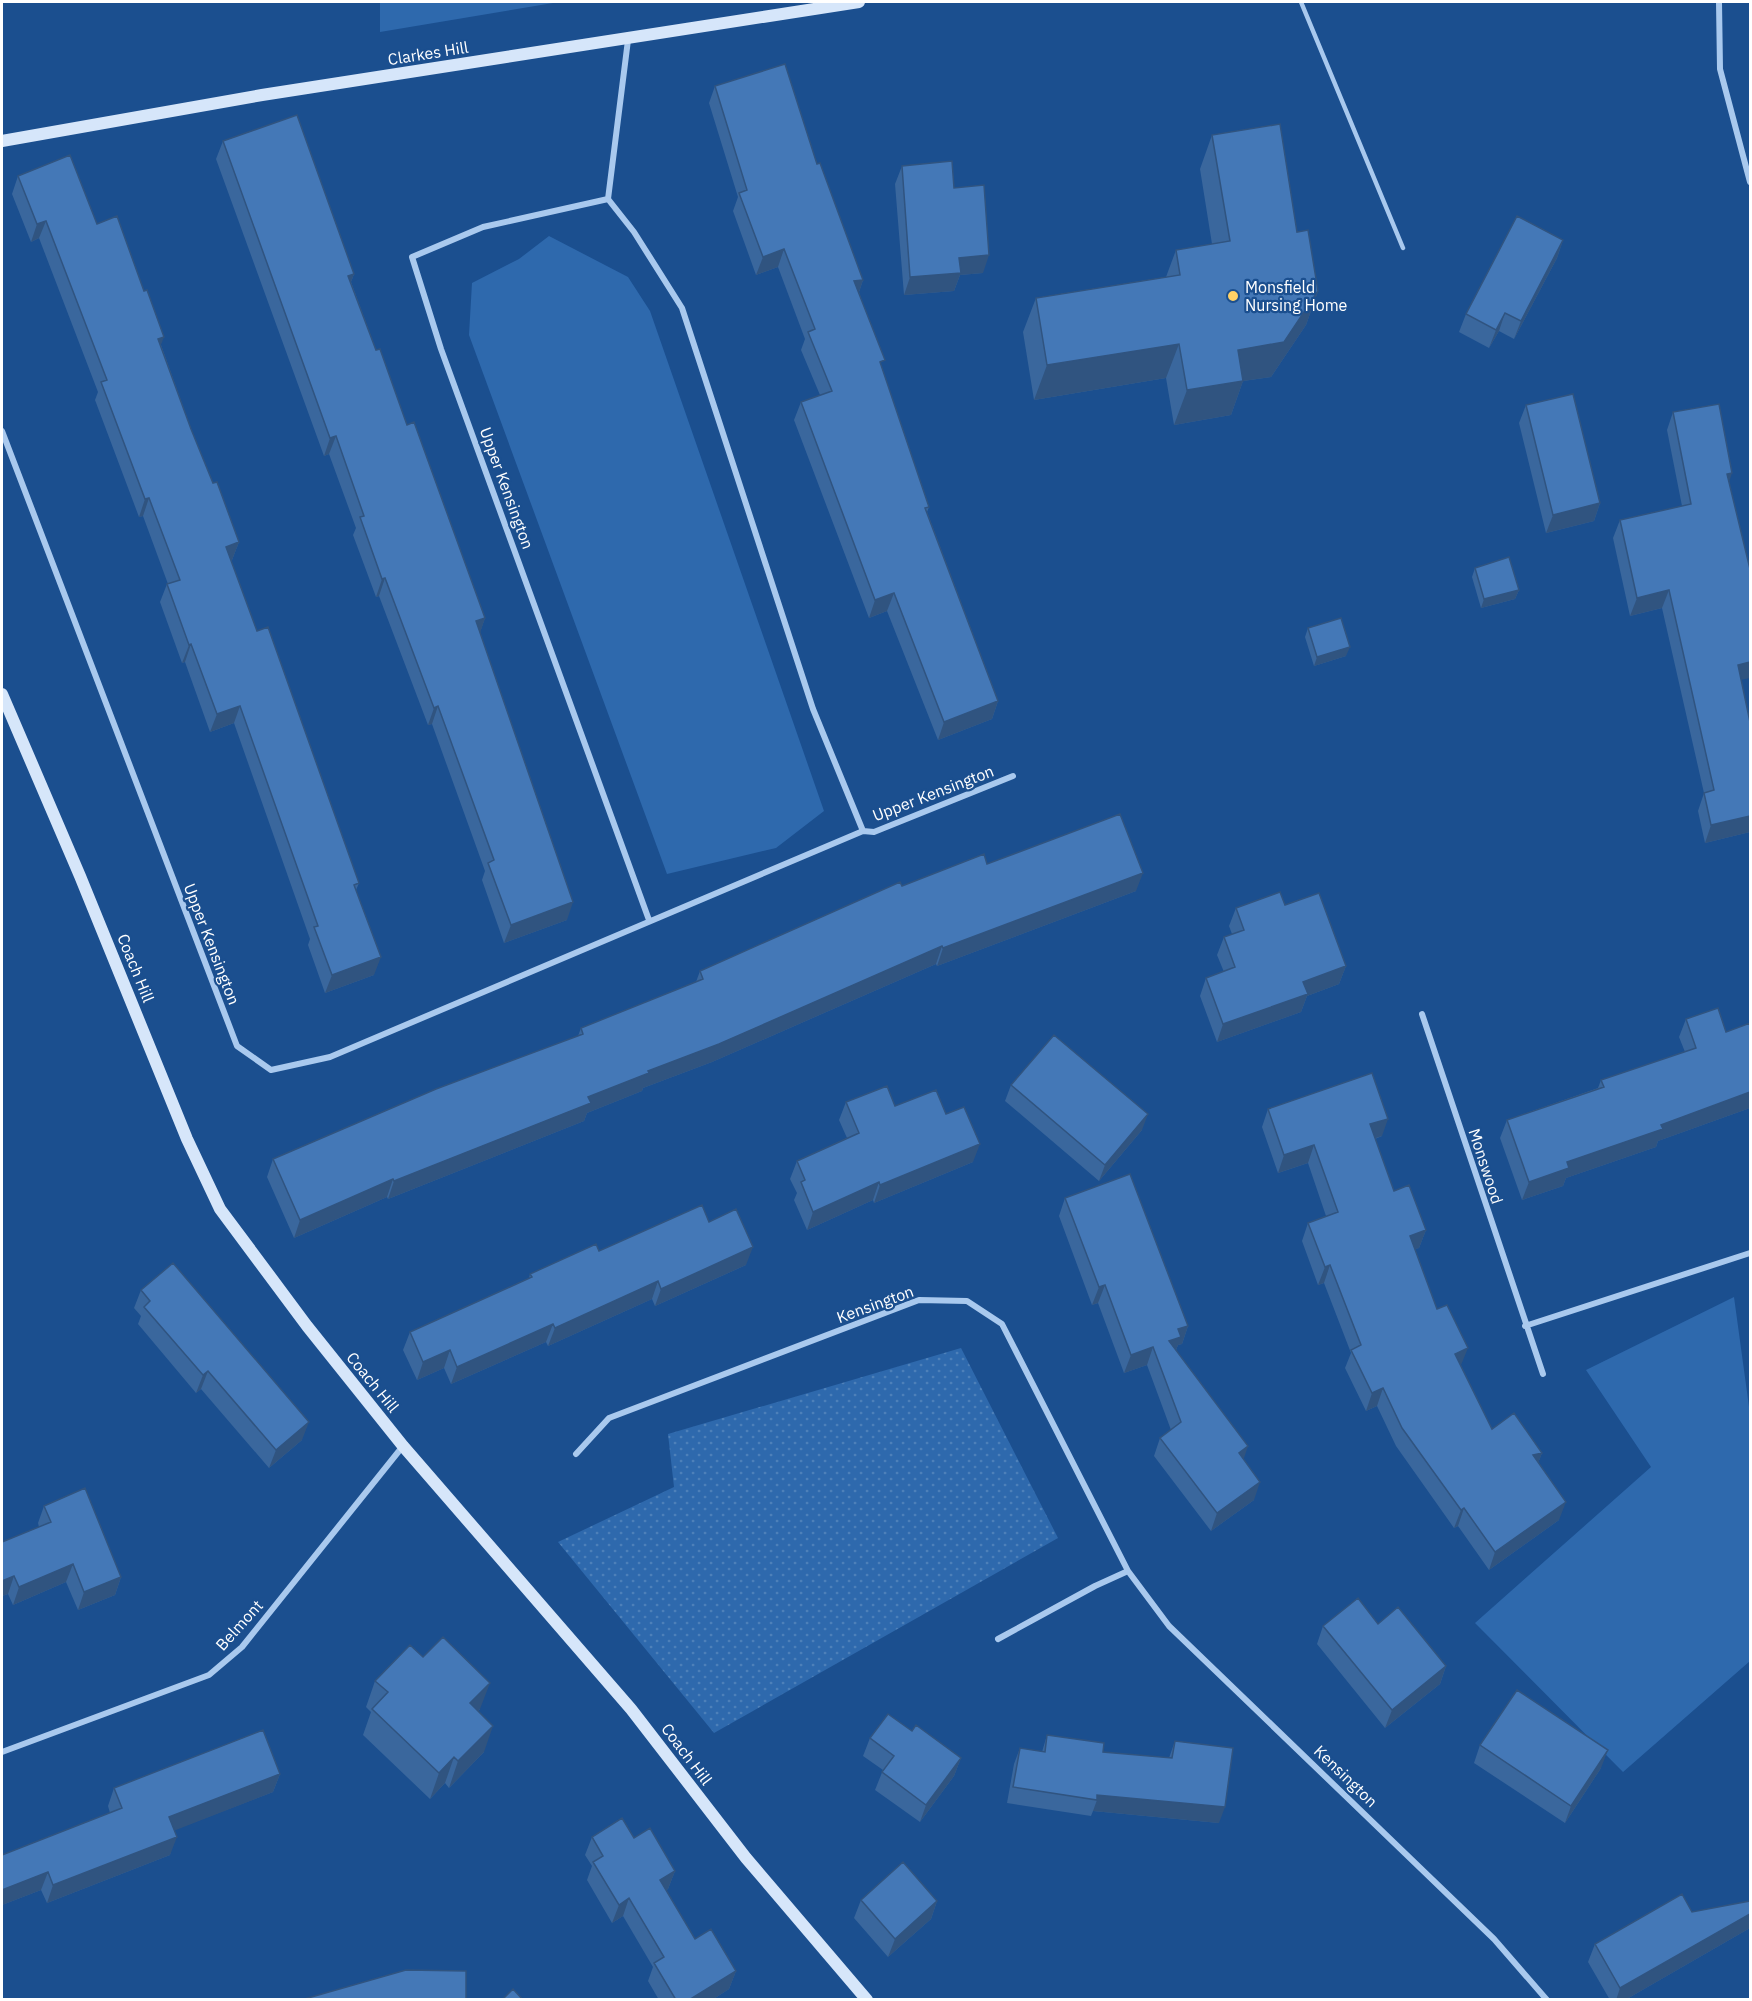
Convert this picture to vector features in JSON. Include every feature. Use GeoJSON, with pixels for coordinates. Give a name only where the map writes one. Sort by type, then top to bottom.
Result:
{"type":"FeatureCollection","features":[{"type":"Feature","properties":{"kind":"street","name":"Clarkes Hill"},"geometry":{"type":"LineString","coordinates":[[2,141],[262,95],[628,40],[856,2]]}},
{"type":"Feature","properties":{"kind":"street"},"geometry":{"type":"LineString","coordinates":[[1719,2],[1720,69],[1750,182]]}},
{"type":"Feature","properties":{"kind":"street"},"geometry":{"type":"LineString","coordinates":[[608,199],[628,40]]}},
{"type":"Feature","properties":{"kind":"street","name":"Upper Kensington"},"geometry":{"type":"LineString","coordinates":[[649,920],[441,349],[412,257],[483,227],[608,199],[634,232],[682,308],[813,709],[862,831]]}},
{"type":"Feature","properties":{"kind":"street","name":"Upper Kensington"},"geometry":{"type":"LineString","coordinates":[[2,431],[237,1046],[271,1070],[330,1057],[540,970],[649,920],[768,873],[862,831],[874,832],[1013,776]]}},
{"type":"Feature","properties":{"kind":"street","name":"Coach Hill"},"geometry":{"type":"LineString","coordinates":[[2,694],[80,876],[187,1139],[220,1209],[307,1326],[403,1446],[632,1708],[746,1858],[867,2000]]}},
{"type":"Feature","properties":{"kind":"street","name":"Monswood"},"geometry":{"type":"LineString","coordinates":[[1422,1014],[1543,1374]]}},
{"type":"Feature","properties":{"kind":"street"},"geometry":{"type":"LineString","coordinates":[[1525,1326],[1750,1253]]}},
{"type":"Feature","properties":{"kind":"street","name":"Kensington"},"geometry":{"type":"LineString","coordinates":[[576,1455],[609,1418],[919,1300],[967,1301],[1002,1324],[1128,1571],[1169,1626],[1494,1939],[1547,2000]]}},
{"type":"Feature","properties":{"kind":"street","name":"Belmont"},"geometry":{"type":"LineString","coordinates":[[2,1752],[209,1675],[242,1647],[403,1446]]}},
{"type":"Feature","properties":{"kind":"street"},"geometry":{"type":"LineString","coordinates":[[998,1639],[1095,1586],[1128,1571]]}},
{"type":"Feature","properties":{"kind":"lane"},"geometry":{"type":"LineString","coordinates":[[1301,2],[1403,248]]}},
{"type":"Feature","properties":{"kind":"shaded area"},"geometry":{"type":"Polygon","coordinates":[[[380,2],[559,2],[380,32],[380,2]]]}},
{"type":"Feature","properties":{"kind":"shaded area"},"geometry":{"type":"Polygon","coordinates":[[[549,236],[628,277],[650,311],[824,811],[776,848],[667,874],[469,335],[472,283],[519,259],[549,236]]]}},
{"type":"Feature","properties":{"kind":"shaded area"},"geometry":{"type":"Polygon","coordinates":[[[1734,1297],[1750,1414],[1750,1661],[1623,1772],[1475,1623],[1651,1467],[1586,1370],[1734,1297]]]}},
{"type":"Feature","properties":{"kind":"shaded area"},"geometry":{"type":"Polygon","coordinates":[[[961,1348],[1058,1538],[714,1733],[558,1542],[674,1487],[668,1434],[961,1348]]]}},
{"type":"Feature","properties":{"kind":"building"},"geometry":{"type":"Polygon","coordinates":[[[785,64],[817,164],[820,163],[863,280],[854,281],[885,360],[880,362],[929,507],[925,508],[998,701],[944,722],[894,593],[875,600],[801,402],[832,391],[808,332],[815,329],[784,249],[763,257],[739,193],[747,190],[715,86],[785,64]]]}},
{"type":"Feature","properties":{"kind":"building"},"geometry":{"type":"Polygon","coordinates":[[[297,115],[354,274],[348,276],[376,350],[380,349],[407,425],[414,422],[485,618],[476,621],[573,902],[511,925],[488,863],[494,860],[438,706],[434,708],[385,578],[382,579],[360,517],[364,516],[336,436],[330,438],[223,141],[297,115]]]}},
{"type":"Feature","properties":{"kind":"building","name":"Monsfield Nursing Home"},"geometry":{"type":"Polygon","coordinates":[[[1280,124],[1297,232],[1308,230],[1318,291],[1284,342],[1238,350],[1243,381],[1187,390],[1179,344],[1047,365],[1036,298],[1180,275],[1176,250],[1230,241],[1212,135],[1280,124]]]}},
{"type":"Feature","properties":{"kind":"building"},"geometry":{"type":"Polygon","coordinates":[[[70,155],[97,224],[117,216],[144,291],[147,290],[164,337],[158,339],[191,429],[213,483],[217,482],[239,542],[226,547],[257,631],[268,627],[359,883],[354,885],[381,957],[332,975],[314,927],[318,926],[240,706],[217,714],[167,584],[180,580],[149,498],[145,499],[101,382],[107,380],[46,221],[37,224],[18,176],[70,155]]]}},
{"type":"Feature","properties":{"kind":"building"},"geometry":{"type":"Polygon","coordinates":[[[952,161],[954,188],[984,185],[989,255],[959,258],[961,273],[910,277],[902,166],[952,161]]]}},
{"type":"Feature","properties":{"kind":"building"},"geometry":{"type":"Polygon","coordinates":[[[1517,216],[1563,240],[1521,321],[1505,313],[1496,330],[1466,314],[1517,216]]]}},
{"type":"Feature","properties":{"kind":"building"},"geometry":{"type":"Polygon","coordinates":[[[1573,394],[1600,503],[1553,515],[1526,405],[1573,394]]]}},
{"type":"Feature","properties":{"kind":"building"},"geometry":{"type":"Polygon","coordinates":[[[1719,404],[1732,473],[1727,474],[1750,569],[1750,662],[1738,665],[1750,722],[1750,816],[1711,825],[1704,793],[1714,790],[1669,590],[1637,598],[1620,520],[1691,504],[1673,412],[1719,404]]]}},
{"type":"Feature","properties":{"kind":"building"},"geometry":{"type":"Polygon","coordinates":[[[1509,557],[1519,590],[1484,599],[1475,568],[1509,557]]]}},
{"type":"Feature","properties":{"kind":"building"},"geometry":{"type":"Polygon","coordinates":[[[1341,618],[1350,647],[1317,657],[1308,628],[1341,618]]]}},
{"type":"Feature","properties":{"kind":"building"},"geometry":{"type":"Polygon","coordinates":[[[1120,814],[1143,873],[943,948],[942,946],[719,1044],[588,1097],[591,1103],[394,1181],[393,1179],[300,1220],[273,1159],[436,1089],[583,1034],[581,1028],[703,979],[700,971],[900,882],[902,886],[984,854],[987,864],[1120,814]]]}},
{"type":"Feature","properties":{"kind":"building"},"geometry":{"type":"Polygon","coordinates":[[[1280,892],[1285,905],[1319,893],[1346,966],[1303,982],[1308,994],[1223,1024],[1206,978],[1235,967],[1224,937],[1244,930],[1236,908],[1280,892]]]}},
{"type":"Feature","properties":{"kind":"building"},"geometry":{"type":"Polygon","coordinates":[[[1718,1008],[1726,1032],[1750,1023],[1750,1092],[1661,1125],[1663,1129],[1567,1162],[1569,1168],[1529,1182],[1507,1120],[1604,1087],[1601,1080],[1696,1048],[1686,1019],[1718,1008]]]}},
{"type":"Feature","properties":{"kind":"building"},"geometry":{"type":"Polygon","coordinates":[[[1054,1035],[1148,1114],[1105,1165],[1011,1085],[1054,1035]]]}},
{"type":"Feature","properties":{"kind":"building"},"geometry":{"type":"Polygon","coordinates":[[[1372,1073],[1388,1119],[1370,1124],[1394,1191],[1409,1185],[1426,1230],[1410,1236],[1437,1309],[1447,1305],[1468,1348],[1455,1354],[1492,1429],[1514,1413],[1542,1453],[1533,1455],[1566,1502],[1495,1552],[1464,1508],[1461,1510],[1402,1428],[1383,1388],[1372,1393],[1351,1350],[1361,1345],[1330,1265],[1325,1267],[1308,1223],[1338,1212],[1314,1145],[1284,1155],[1268,1109],[1372,1073]]]}},
{"type":"Feature","properties":{"kind":"building"},"geometry":{"type":"Polygon","coordinates":[[[887,1086],[895,1106],[936,1090],[946,1114],[964,1107],[980,1144],[880,1185],[879,1182],[813,1212],[801,1182],[805,1180],[797,1161],[859,1133],[846,1102],[887,1086]]]}},
{"type":"Feature","properties":{"kind":"building"},"geometry":{"type":"Polygon","coordinates":[[[1130,1174],[1188,1326],[1178,1329],[1181,1337],[1169,1341],[1248,1446],[1239,1453],[1260,1482],[1217,1513],[1160,1438],[1181,1422],[1153,1347],[1131,1355],[1105,1285],[1099,1287],[1065,1198],[1130,1174]]]}},
{"type":"Feature","properties":{"kind":"building"},"geometry":{"type":"Polygon","coordinates":[[[702,1205],[709,1222],[736,1209],[753,1247],[661,1289],[658,1281],[555,1328],[553,1324],[457,1367],[450,1350],[423,1362],[410,1332],[532,1277],[530,1274],[596,1244],[599,1251],[702,1205]]]}},
{"type":"Feature","properties":{"kind":"building"},"geometry":{"type":"Polygon","coordinates":[[[173,1263],[309,1422],[276,1450],[208,1371],[203,1375],[144,1307],[150,1301],[141,1290],[173,1263]]]}},
{"type":"Feature","properties":{"kind":"building"},"geometry":{"type":"Polygon","coordinates":[[[85,1488],[121,1577],[84,1592],[73,1564],[19,1587],[14,1576],[2,1581],[2,1542],[51,1522],[44,1506],[85,1488]]]}},
{"type":"Feature","properties":{"kind":"building"},"geometry":{"type":"Polygon","coordinates":[[[1358,1598],[1378,1624],[1398,1607],[1446,1666],[1392,1710],[1323,1626],[1358,1598]]]}},
{"type":"Feature","properties":{"kind":"building"},"geometry":{"type":"Polygon","coordinates":[[[443,1637],[490,1683],[470,1703],[493,1726],[458,1761],[454,1757],[439,1773],[372,1709],[388,1692],[375,1681],[410,1645],[423,1657],[443,1637]]]}},
{"type":"Feature","properties":{"kind":"building"},"geometry":{"type":"Polygon","coordinates":[[[1517,1690],[1608,1750],[1571,1806],[1480,1745],[1517,1690]]]}},
{"type":"Feature","properties":{"kind":"building"},"geometry":{"type":"Polygon","coordinates":[[[888,1714],[912,1731],[916,1725],[961,1758],[926,1805],[882,1772],[894,1756],[870,1738],[888,1714]]]}},
{"type":"Feature","properties":{"kind":"building"},"geometry":{"type":"Polygon","coordinates":[[[263,1730],[280,1774],[169,1817],[177,1837],[53,1885],[48,1872],[2,1890],[2,1855],[122,1808],[114,1788],[263,1730]]]}},
{"type":"Feature","properties":{"kind":"building"},"geometry":{"type":"Polygon","coordinates":[[[1047,1735],[1104,1743],[1103,1752],[1172,1758],[1175,1741],[1233,1748],[1225,1807],[1097,1795],[1097,1800],[1013,1787],[1020,1748],[1045,1752],[1047,1735]]]}},
{"type":"Feature","properties":{"kind":"building"},"geometry":{"type":"Polygon","coordinates":[[[622,1818],[634,1838],[650,1828],[675,1871],[660,1880],[695,1939],[711,1929],[736,1971],[689,2000],[676,2000],[654,1963],[664,1957],[629,1898],[619,1905],[593,1862],[603,1856],[592,1837],[622,1818]]]}},
{"type":"Feature","properties":{"kind":"building"},"geometry":{"type":"Polygon","coordinates":[[[903,1862],[937,1901],[895,1939],[861,1900],[903,1862]]]}},
{"type":"Feature","properties":{"kind":"building"},"geometry":{"type":"Polygon","coordinates":[[[1682,1894],[1692,1912],[1750,1901],[1750,1914],[1620,1988],[1595,1944],[1682,1894]]]}},
{"type":"Feature","properties":{"kind":"building"},"geometry":{"type":"Polygon","coordinates":[[[406,1970],[466,1971],[466,2000],[301,2000],[406,1970]]]}},
{"type":"Feature","properties":{"kind":"building"},"geometry":{"type":"Polygon","coordinates":[[[513,1989],[523,2000],[502,2000],[513,1989]]]}},
{"type":"Feature","properties":{"kind":"place","name":"Monsfield Nursing Home"},"geometry":{"type":"Point","coordinates":[1233,296]}}]}
